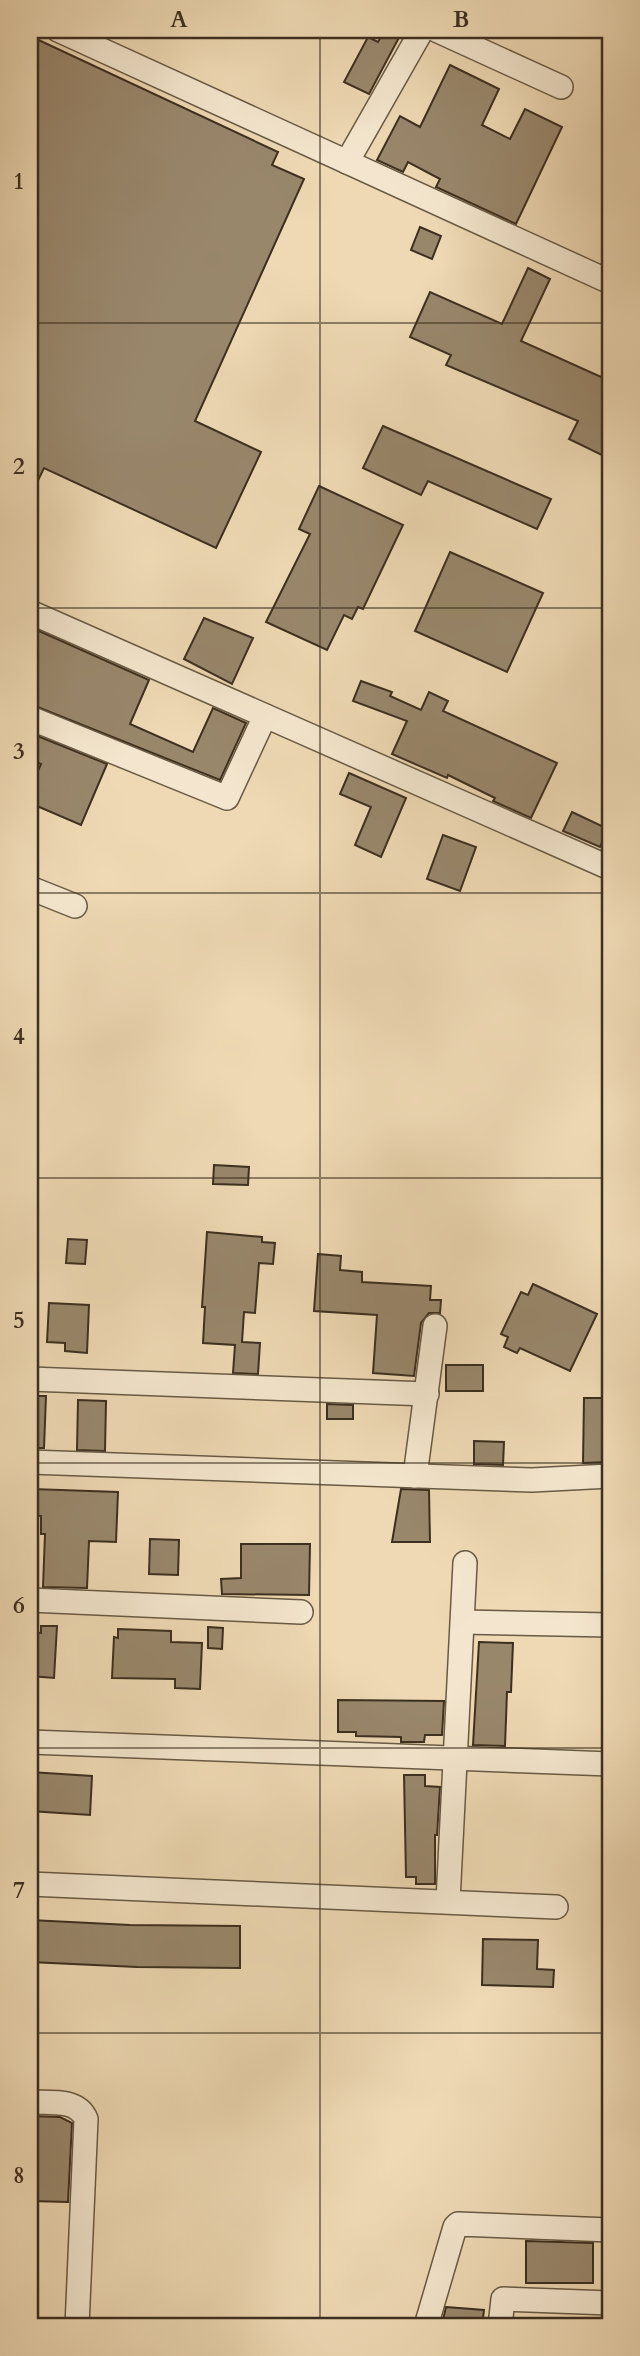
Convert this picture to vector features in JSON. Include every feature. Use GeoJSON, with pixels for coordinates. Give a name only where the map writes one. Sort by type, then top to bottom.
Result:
{"type":"FeatureCollection","features":[{"type":"Feature","properties":{"kind":"street"},"geometry":{"type":"LineString","coordinates":[[58,30],[610,282]]}},
{"type":"Feature","properties":{"kind":"street"},"geometry":{"type":"LineString","coordinates":[[347,162],[422,30]]}},
{"type":"Feature","properties":{"kind":"street"},"geometry":{"type":"LineString","coordinates":[[436,30],[561,86]]}},
{"type":"Feature","properties":{"kind":"street"},"geometry":{"type":"LineString","coordinates":[[30,612],[610,868]]}},
{"type":"Feature","properties":{"kind":"street"},"geometry":{"type":"LineString","coordinates":[[30,718],[227,799],[265,716]]}},
{"type":"Feature","properties":{"kind":"street"},"geometry":{"type":"LineString","coordinates":[[30,888],[75,906]]}},
{"type":"Feature","properties":{"kind":"street"},"geometry":{"type":"LineString","coordinates":[[415,1476],[435,1326]]}},
{"type":"Feature","properties":{"kind":"street"},"geometry":{"type":"LineString","coordinates":[[30,1379],[427,1394]]}},
{"type":"Feature","properties":{"kind":"street"},"geometry":{"type":"LineString","coordinates":[[30,1462],[532,1480],[610,1476]]}},
{"type":"Feature","properties":{"kind":"street"},"geometry":{"type":"LineString","coordinates":[[447,1900],[465,1563]]}},
{"type":"Feature","properties":{"kind":"street"},"geometry":{"type":"LineString","coordinates":[[30,1600],[301,1612]]}},
{"type":"Feature","properties":{"kind":"street"},"geometry":{"type":"LineString","coordinates":[[463,1622],[610,1625]]}},
{"type":"Feature","properties":{"kind":"street"},"geometry":{"type":"LineString","coordinates":[[30,1742],[610,1764]]}},
{"type":"Feature","properties":{"kind":"street"},"geometry":{"type":"LineString","coordinates":[[30,1884],[447,1900],[556,1907]]}},
{"type":"Feature","properties":{"kind":"street"},"geometry":{"type":"LineString","coordinates":[[30,2102],[74,2106],[83,2112],[86,2119],[76,2326]]}},
{"type":"Feature","properties":{"kind":"street"},"geometry":{"type":"LineString","coordinates":[[426,2326],[458,2224],[610,2230]]}},
{"type":"Feature","properties":{"kind":"street"},"geometry":{"type":"LineString","coordinates":[[500,2326],[503,2299],[610,2303]]}},
{"type":"Feature","properties":{"kind":"building"},"geometry":{"type":"Polygon","coordinates":[[[385,30],[403,30],[369,94],[344,82],[368,37],[378,42],[385,30]]]}},
{"type":"Feature","properties":{"kind":"building"},"geometry":{"type":"Polygon","coordinates":[[[30,36],[278,152],[272,165],[304,179],[195,421],[261,452],[216,548],[44,468],[30,497],[30,36]]]}},
{"type":"Feature","properties":{"kind":"building"},"geometry":{"type":"Polygon","coordinates":[[[450,65],[499,89],[482,125],[510,139],[525,109],[562,127],[516,224],[436,187],[440,179],[408,162],[403,172],[377,160],[400,116],[420,127],[450,65]]]}},
{"type":"Feature","properties":{"kind":"building"},"geometry":{"type":"Polygon","coordinates":[[[420,227],[441,236],[432,259],[411,250],[420,227]]]}},
{"type":"Feature","properties":{"kind":"building"},"geometry":{"type":"Polygon","coordinates":[[[528,268],[550,279],[521,341],[610,381],[610,459],[569,439],[578,421],[446,365],[451,355],[410,337],[430,292],[502,324],[528,268]]]}},
{"type":"Feature","properties":{"kind":"building"},"geometry":{"type":"Polygon","coordinates":[[[383,426],[551,499],[537,529],[428,481],[421,495],[363,468],[383,426]]]}},
{"type":"Feature","properties":{"kind":"building"},"geometry":{"type":"Polygon","coordinates":[[[319,486],[403,525],[363,609],[358,607],[352,619],[344,615],[327,650],[266,622],[310,534],[299,529],[319,486]]]}},
{"type":"Feature","properties":{"kind":"building"},"geometry":{"type":"Polygon","coordinates":[[[450,552],[543,593],[507,672],[415,631],[450,552]]]}},
{"type":"Feature","properties":{"kind":"building"},"geometry":{"type":"Polygon","coordinates":[[[204,618],[253,638],[232,684],[184,659],[204,618]]]}},
{"type":"Feature","properties":{"kind":"building"},"geometry":{"type":"Polygon","coordinates":[[[30,627],[149,680],[130,724],[193,752],[213,708],[246,723],[220,780],[30,704],[30,627]]]}},
{"type":"Feature","properties":{"kind":"building"},"geometry":{"type":"Polygon","coordinates":[[[361,681],[392,692],[390,696],[421,710],[429,692],[448,701],[443,711],[557,763],[531,818],[493,801],[495,798],[448,775],[447,778],[392,754],[407,721],[353,701],[361,681]]]}},
{"type":"Feature","properties":{"kind":"building"},"geometry":{"type":"Polygon","coordinates":[[[30,733],[107,764],[81,825],[30,803],[30,789],[41,764],[30,759],[30,733]]]}},
{"type":"Feature","properties":{"kind":"building"},"geometry":{"type":"Polygon","coordinates":[[[349,773],[406,798],[381,857],[355,845],[371,807],[340,794],[349,773]]]}},
{"type":"Feature","properties":{"kind":"building"},"geometry":{"type":"Polygon","coordinates":[[[572,812],[608,829],[600,847],[563,831],[572,812]]]}},
{"type":"Feature","properties":{"kind":"building"},"geometry":{"type":"Polygon","coordinates":[[[443,835],[476,847],[460,891],[427,879],[443,835]]]}},
{"type":"Feature","properties":{"kind":"building"},"geometry":{"type":"Polygon","coordinates":[[[214,1165],[249,1167],[248,1185],[213,1184],[214,1165]]]}},
{"type":"Feature","properties":{"kind":"building"},"geometry":{"type":"Polygon","coordinates":[[[207,1232],[262,1237],[262,1242],[275,1243],[273,1264],[259,1263],[255,1313],[244,1312],[242,1342],[260,1343],[258,1374],[233,1373],[235,1345],[203,1343],[205,1307],[202,1307],[207,1232]]]}},
{"type":"Feature","properties":{"kind":"building"},"geometry":{"type":"Polygon","coordinates":[[[68,1239],[87,1240],[85,1264],[66,1263],[68,1239]]]}},
{"type":"Feature","properties":{"kind":"building"},"geometry":{"type":"Polygon","coordinates":[[[318,1254],[341,1256],[340,1270],[362,1272],[362,1282],[431,1286],[430,1300],[441,1300],[440,1313],[429,1313],[421,1323],[414,1376],[373,1373],[377,1315],[314,1311],[318,1254]]]}},
{"type":"Feature","properties":{"kind":"building"},"geometry":{"type":"Polygon","coordinates":[[[533,1284],[597,1314],[570,1371],[520,1348],[517,1353],[504,1347],[508,1337],[501,1334],[521,1292],[528,1295],[533,1284]]]}},
{"type":"Feature","properties":{"kind":"building"},"geometry":{"type":"Polygon","coordinates":[[[49,1303],[89,1305],[87,1353],[65,1351],[65,1343],[47,1342],[49,1303]]]}},
{"type":"Feature","properties":{"kind":"building"},"geometry":{"type":"Polygon","coordinates":[[[446,1365],[483,1365],[483,1391],[446,1391],[446,1365]]]}},
{"type":"Feature","properties":{"kind":"building"},"geometry":{"type":"Polygon","coordinates":[[[30,1396],[46,1396],[44,1448],[30,1448],[30,1396]]]}},
{"type":"Feature","properties":{"kind":"building"},"geometry":{"type":"Polygon","coordinates":[[[584,1398],[610,1398],[610,1462],[583,1463],[584,1398]]]}},
{"type":"Feature","properties":{"kind":"building"},"geometry":{"type":"Polygon","coordinates":[[[78,1400],[106,1401],[105,1451],[77,1450],[78,1400]]]}},
{"type":"Feature","properties":{"kind":"building"},"geometry":{"type":"Polygon","coordinates":[[[327,1404],[353,1405],[353,1419],[327,1419],[327,1404]]]}},
{"type":"Feature","properties":{"kind":"building"},"geometry":{"type":"Polygon","coordinates":[[[474,1441],[504,1442],[503,1465],[474,1464],[474,1441]]]}},
{"type":"Feature","properties":{"kind":"building"},"geometry":{"type":"Polygon","coordinates":[[[32,1489],[118,1492],[116,1542],[89,1541],[87,1588],[43,1587],[45,1534],[41,1534],[41,1516],[32,1516],[32,1489]]]}},
{"type":"Feature","properties":{"kind":"building"},"geometry":{"type":"Polygon","coordinates":[[[401,1489],[429,1490],[430,1542],[392,1542],[401,1489]]]}},
{"type":"Feature","properties":{"kind":"building"},"geometry":{"type":"Polygon","coordinates":[[[150,1539],[179,1540],[178,1575],[149,1574],[150,1539]]]}},
{"type":"Feature","properties":{"kind":"building"},"geometry":{"type":"Polygon","coordinates":[[[241,1544],[310,1544],[309,1595],[222,1594],[221,1579],[241,1578],[241,1544]]]}},
{"type":"Feature","properties":{"kind":"building"},"geometry":{"type":"Polygon","coordinates":[[[41,1626],[57,1626],[54,1678],[30,1676],[30,1632],[41,1633],[41,1626]]]}},
{"type":"Feature","properties":{"kind":"building"},"geometry":{"type":"Polygon","coordinates":[[[208,1627],[223,1628],[222,1649],[208,1648],[208,1627]]]}},
{"type":"Feature","properties":{"kind":"building"},"geometry":{"type":"Polygon","coordinates":[[[118,1629],[171,1631],[171,1642],[202,1643],[200,1689],[175,1688],[175,1679],[112,1678],[114,1637],[118,1638],[118,1629]]]}},
{"type":"Feature","properties":{"kind":"building"},"geometry":{"type":"Polygon","coordinates":[[[479,1642],[513,1643],[511,1692],[507,1692],[505,1746],[473,1745],[479,1642]]]}},
{"type":"Feature","properties":{"kind":"building"},"geometry":{"type":"Polygon","coordinates":[[[338,1700],[444,1701],[442,1735],[425,1735],[424,1742],[401,1742],[401,1737],[356,1736],[356,1732],[338,1732],[338,1700]]]}},
{"type":"Feature","properties":{"kind":"building"},"geometry":{"type":"Polygon","coordinates":[[[30,1772],[92,1776],[90,1815],[30,1811],[30,1772]]]}},
{"type":"Feature","properties":{"kind":"building"},"geometry":{"type":"Polygon","coordinates":[[[404,1775],[425,1775],[425,1786],[440,1787],[435,1835],[435,1884],[416,1884],[416,1877],[406,1877],[404,1775]]]}},
{"type":"Feature","properties":{"kind":"building"},"geometry":{"type":"Polygon","coordinates":[[[30,1920],[130,1925],[240,1926],[240,1968],[30,1962],[30,1920]]]}},
{"type":"Feature","properties":{"kind":"building"},"geometry":{"type":"Polygon","coordinates":[[[483,1939],[538,1940],[537,1969],[554,1970],[553,1987],[482,1985],[483,1939]]]}},
{"type":"Feature","properties":{"kind":"building"},"geometry":{"type":"Polygon","coordinates":[[[30,2116],[60,2117],[72,2123],[68,2202],[30,2201],[30,2116]]]}},
{"type":"Feature","properties":{"kind":"building"},"geometry":{"type":"Polygon","coordinates":[[[526,2241],[593,2243],[593,2283],[526,2283],[526,2241]]]}},
{"type":"Feature","properties":{"kind":"building"},"geometry":{"type":"Polygon","coordinates":[[[446,2307],[484,2310],[482,2326],[442,2324],[446,2307]]]}}]}
